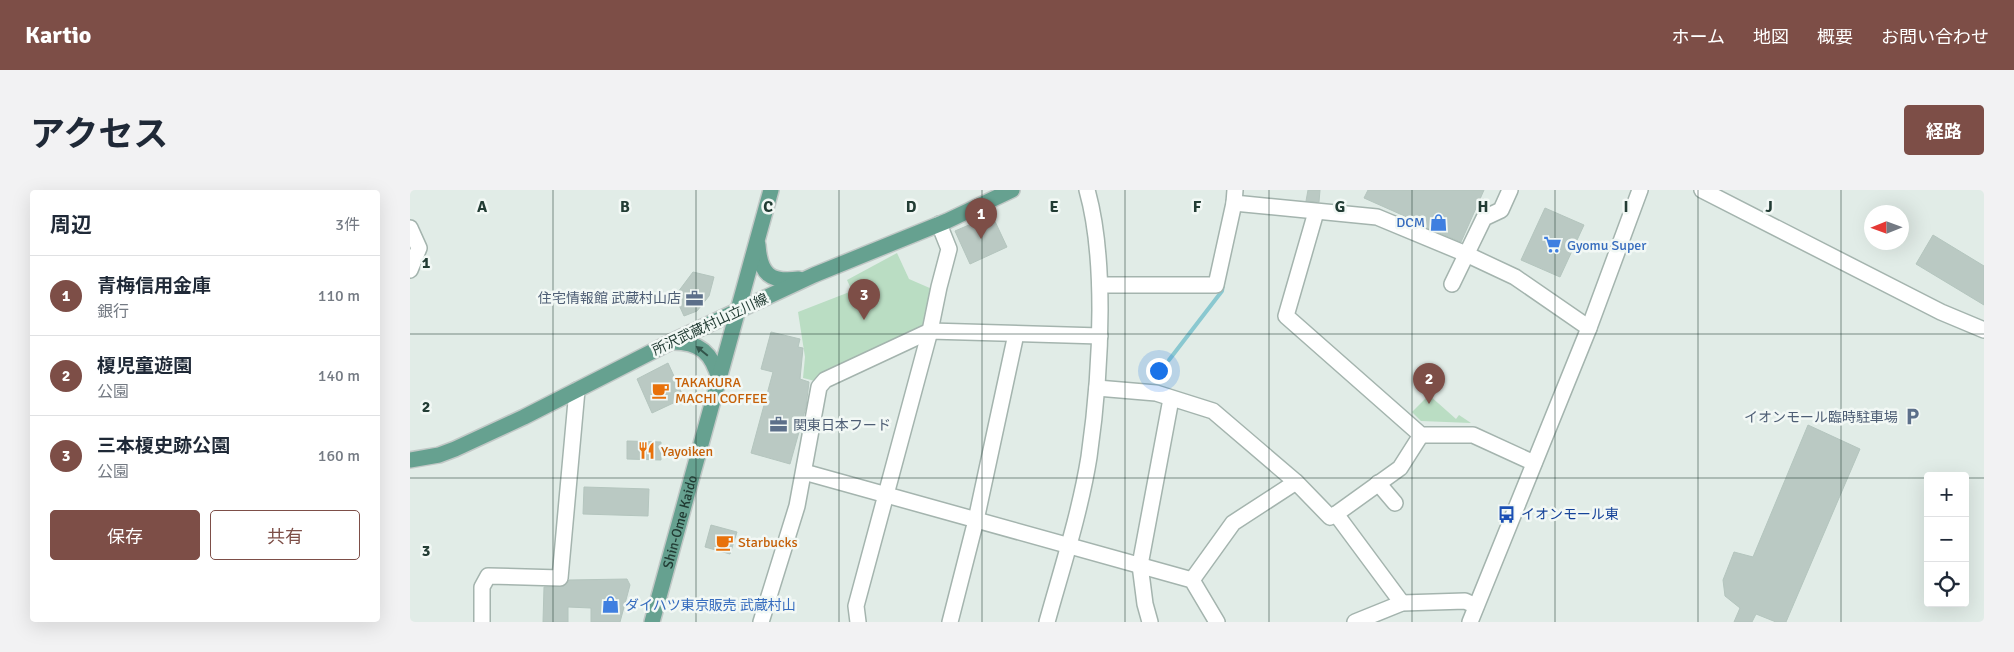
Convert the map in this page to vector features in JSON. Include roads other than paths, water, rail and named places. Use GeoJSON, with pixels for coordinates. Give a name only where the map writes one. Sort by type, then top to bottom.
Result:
{"type":"FeatureCollection","features":[{"type":"Feature","properties":{"kind":"main road","name":"Shin-Ome Kaido"},"geometry":{"type":"LineString","coordinates":[[652,622],[771,190]]}},
{"type":"Feature","properties":{"kind":"main road","name":"所沢武蔵村山立川線"},"geometry":{"type":"LineString","coordinates":[[410,460],[455,450],[671,342],[814,275],[939,224],[1012,190]]}},
{"type":"Feature","properties":{"kind":"main road"},"geometry":{"type":"LineString","coordinates":[[758,236],[760,260],[766,273],[773,278],[780,281],[814,275]]}},
{"type":"Feature","properties":{"kind":"main road"},"geometry":{"type":"LineString","coordinates":[[671,342],[686,342],[698,347],[713,360],[719,379]]}},
{"type":"Feature","properties":{"kind":"street"},"geometry":{"type":"LineString","coordinates":[[1047,622],[1069,546],[1088,458],[1097,388],[1100,285],[1096,238],[1087,190]]}},
{"type":"Feature","properties":{"kind":"street"},"geometry":{"type":"LineString","coordinates":[[1452,284],[1484,218],[1501,210],[1510,190]]}},
{"type":"Feature","properties":{"kind":"street"},"geometry":{"type":"LineString","coordinates":[[1470,622],[1589,328],[1640,190]]}},
{"type":"Feature","properties":{"kind":"street"},"geometry":{"type":"LineString","coordinates":[[1702,190],[1941,312],[1984,330]]}},
{"type":"Feature","properties":{"kind":"street"},"geometry":{"type":"LineString","coordinates":[[1100,285],[1216,285],[1235,197],[1316,212],[1377,217],[1466,254],[1515,277],[1589,328]]}},
{"type":"Feature","properties":{"kind":"street"},"geometry":{"type":"LineString","coordinates":[[1316,212],[1286,316],[1421,435],[1473,435],[1534,463]]}},
{"type":"Feature","properties":{"kind":"street"},"geometry":{"type":"LineString","coordinates":[[858,622],[856,606],[930,331],[949,249],[939,224]]}},
{"type":"Feature","properties":{"kind":"street"},"geometry":{"type":"LineString","coordinates":[[410,228],[419,248],[410,270]]}},
{"type":"Feature","properties":{"kind":"street"},"geometry":{"type":"LineString","coordinates":[[761,622],[797,506],[820,387],[825,380],[930,331],[1100,336]]}},
{"type":"Feature","properties":{"kind":"street"},"geometry":{"type":"LineString","coordinates":[[950,622],[976,520],[1016,334]]}},
{"type":"Feature","properties":{"kind":"street"},"geometry":{"type":"LineString","coordinates":[[1097,388],[1142,391],[1213,411],[1296,482],[1330,517],[1400,468],[1421,435]]}},
{"type":"Feature","properties":{"kind":"street"},"geometry":{"type":"LineString","coordinates":[[482,622],[482,587],[488,576],[560,578],[577,390]]}},
{"type":"Feature","properties":{"kind":"street"},"geometry":{"type":"LineString","coordinates":[[1150,622],[1145,604],[1140,565],[1172,399]]}},
{"type":"Feature","properties":{"kind":"street"},"geometry":{"type":"LineString","coordinates":[[804,472],[1192,580],[1217,622]]}},
{"type":"Feature","properties":{"kind":"street"},"geometry":{"type":"LineString","coordinates":[[1192,580],[1233,523],[1296,482]]}},
{"type":"Feature","properties":{"kind":"street"},"geometry":{"type":"LineString","coordinates":[[1378,483],[1395,503]]}},
{"type":"Feature","properties":{"kind":"street"},"geometry":{"type":"LineString","coordinates":[[1336,514],[1402,603]]}},
{"type":"Feature","properties":{"kind":"street"},"geometry":{"type":"LineString","coordinates":[[1355,622],[1402,603],[1465,601],[1476,606]]}},
{"type":"Feature","properties":{"kind":"waterway"},"geometry":{"type":"LineString","coordinates":[[1169,360],[1222,291],[1223,285]]}},
{"type":"Feature","properties":{"kind":"place","name":"DCM"},"geometry":{"type":"Point","coordinates":[1439,222]}},
{"type":"Feature","properties":{"kind":"place","name":"青梅信用金庫"},"geometry":{"type":"Point","coordinates":[981,239]}},
{"type":"Feature","properties":{"kind":"place","name":"Gyomu Super"},"geometry":{"type":"Point","coordinates":[1553,245]}},
{"type":"Feature","properties":{"kind":"place","name":"住宅情報館 武蔵村山店"},"geometry":{"type":"Point","coordinates":[695,298]}},
{"type":"Feature","properties":{"kind":"place","name":"三本榎史跡公園"},"geometry":{"type":"Point","coordinates":[864,320]}},
{"type":"Feature","properties":{"kind":"place","name":"TAKAKURA MACHI COFFEE"},"geometry":{"type":"Point","coordinates":[661,390]}},
{"type":"Feature","properties":{"kind":"place","name":"榎児童遊園"},"geometry":{"type":"Point","coordinates":[1429,404]}},
{"type":"Feature","properties":{"kind":"place","name":"イオンモール臨時駐車場"},"geometry":{"type":"Point","coordinates":[1912,417]}},
{"type":"Feature","properties":{"kind":"place","name":"関東日本フード"},"geometry":{"type":"Point","coordinates":[779,425]}},
{"type":"Feature","properties":{"kind":"place","name":"Yayoiken"},"geometry":{"type":"Point","coordinates":[647,451]}},
{"type":"Feature","properties":{"kind":"place","name":"イオンモール東"},"geometry":{"type":"Point","coordinates":[1507,514]}},
{"type":"Feature","properties":{"kind":"place","name":"Starbucks"},"geometry":{"type":"Point","coordinates":[724,542]}},
{"type":"Feature","properties":{"kind":"place","name":"ダイハツ東京販売 武蔵村山"},"geometry":{"type":"Point","coordinates":[611,605]}}]}
